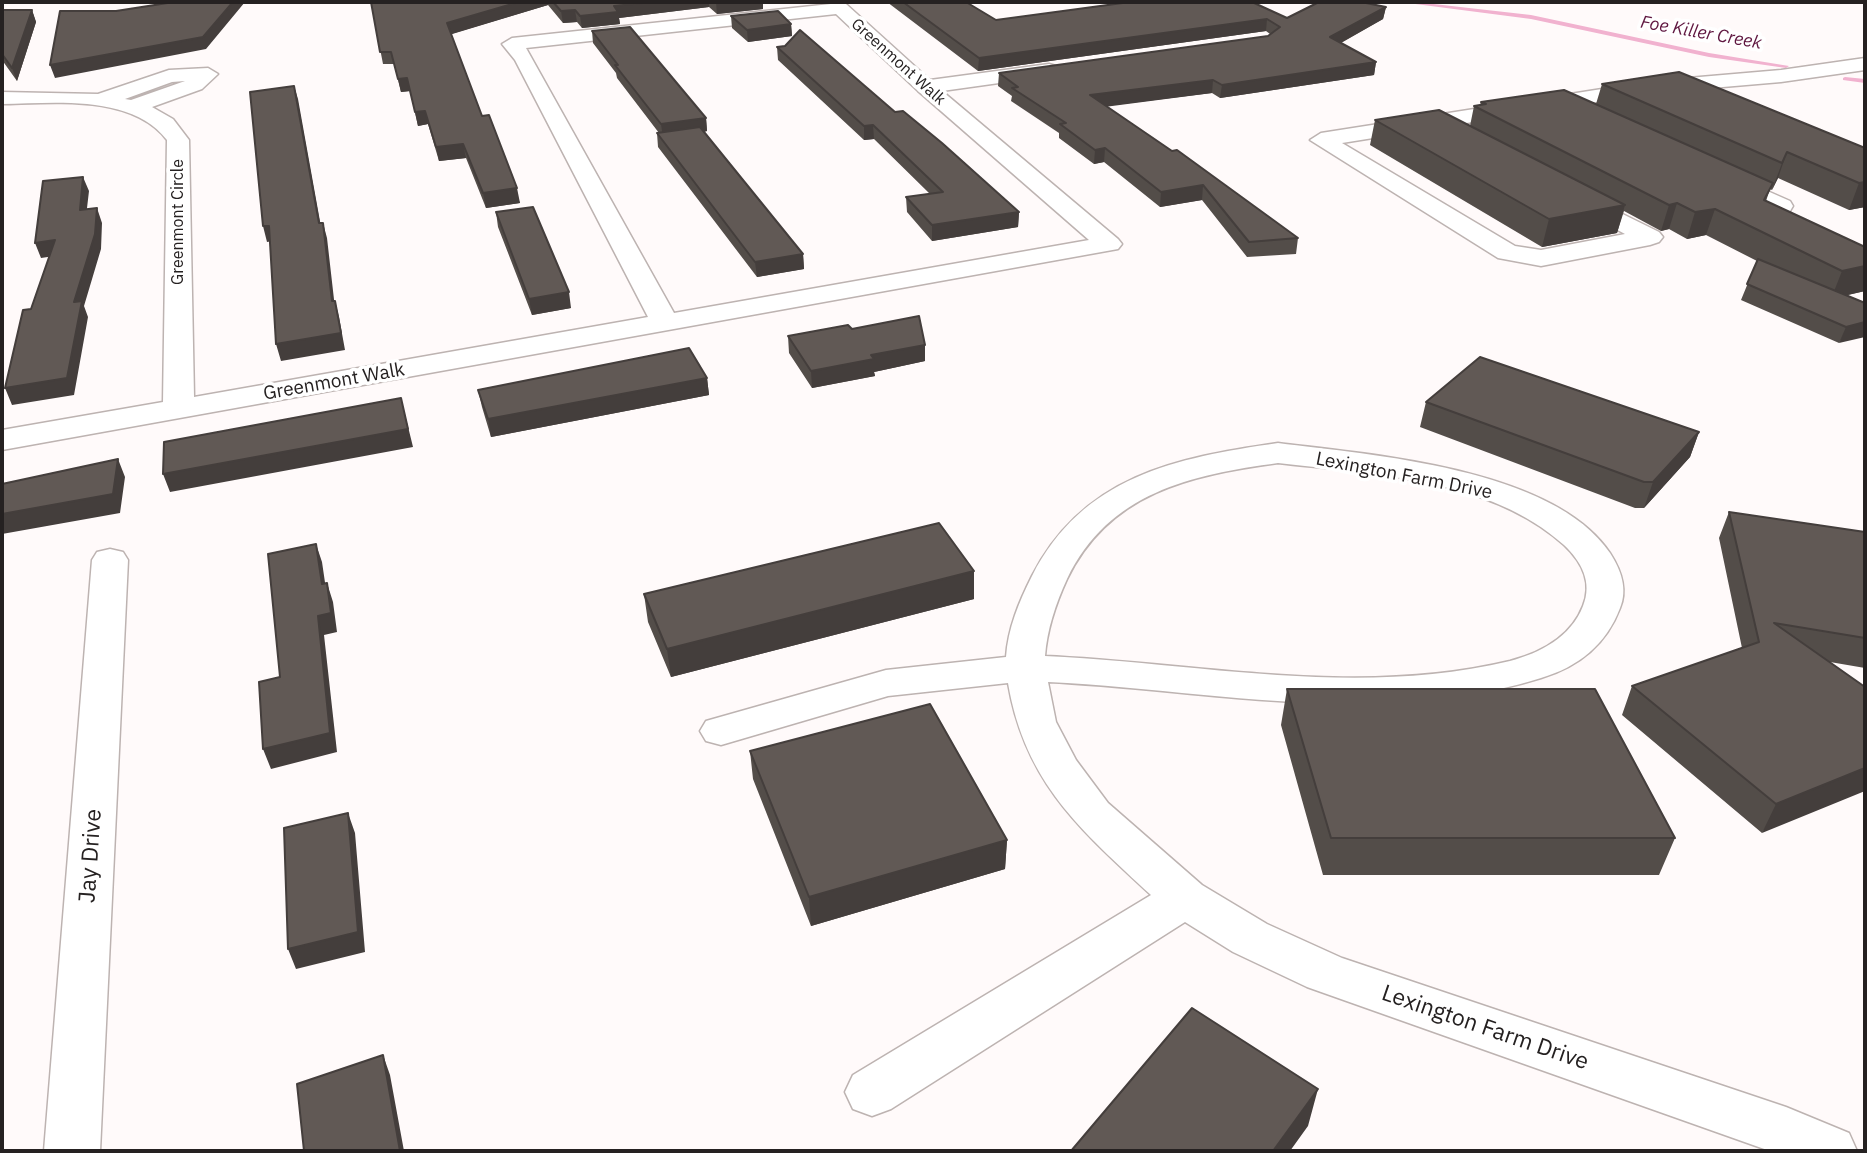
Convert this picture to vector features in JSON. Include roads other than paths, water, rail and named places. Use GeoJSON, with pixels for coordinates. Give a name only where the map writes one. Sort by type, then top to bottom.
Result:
{"type":"FeatureCollection","features":[{"type":"Feature","properties":{"kind":"street","name":"Greenmont Walk"},"geometry":{"type":"LineString","coordinates":[[2,440],[666,324],[1109,244],[925,87],[840,8],[512,44],[524,59],[666,324]]}},
{"type":"Feature","properties":{"kind":"street"},"geometry":{"type":"LineString","coordinates":[[1553,186],[1650,237],[1541,258],[1507,252],[1321,140],[1556,101],[1865,64]]}},
{"type":"Feature","properties":{"kind":"street"},"geometry":{"type":"LineString","coordinates":[[925,87],[1075,67]]}},
{"type":"Feature","properties":{"kind":"street"},"geometry":{"type":"LineString","coordinates":[[98,101],[169,75],[208,74],[202,80],[174,92],[130,107]]}},
{"type":"Feature","properties":{"kind":"street"},"geometry":{"type":"LineString","coordinates":[[1680,85],[1717,100]]}},
{"type":"Feature","properties":{"kind":"street","name":"Greenmont Circle"},"geometry":{"type":"LineString","coordinates":[[2,98],[98,101],[130,107],[163,121],[178,140],[178,410]]}},
{"type":"Feature","properties":{"kind":"street"},"geometry":{"type":"LineString","coordinates":[[1556,101],[1594,118]]}},
{"type":"Feature","properties":{"kind":"street"},"geometry":{"type":"LineString","coordinates":[[1431,122],[1468,141]]}},
{"type":"Feature","properties":{"kind":"street"},"geometry":{"type":"LineString","coordinates":[[1706,171],[1781,205]]}},
{"type":"Feature","properties":{"kind":"street","name":"Lexington Farm Drive"},"geometry":{"type":"LineString","coordinates":[[1025,668],[1083,669],[1298,693],[1392,692],[1454,686],[1510,674],[1560,657],[1593,631],[1606,598],[1602,564],[1573,531],[1562,524],[1528,504],[1474,486],[1362,464],[1278,453],[1219,460],[1173,472],[1133,489],[1098,511],[1070,538],[1051,569],[1025,638],[1025,668],[1035,722],[1058,768],[1092,814],[1185,898],[1250,938],[1325,973],[1767,1124],[1829,1151]]}},
{"type":"Feature","properties":{"kind":"street","name":"Jay Drive"},"geometry":{"type":"LineString","coordinates":[[72,1151],[110,560]]}},
{"type":"Feature","properties":{"kind":"street"},"geometry":{"type":"LineString","coordinates":[[721,731],[886,683],[1025,668]]}},
{"type":"Feature","properties":{"kind":"street"},"geometry":{"type":"LineString","coordinates":[[872,1092],[1185,898]]}},
{"type":"Feature","properties":{"kind":"waterway","name":"Foe Killer Creek"},"geometry":{"type":"LineString","coordinates":[[1403,2],[1531,17],[1709,55],[1786,66]]}},
{"type":"Feature","properties":{"kind":"waterway","name":"Foe Killer Creek"},"geometry":{"type":"LineString","coordinates":[[1845,79],[1865,81]]}}]}
